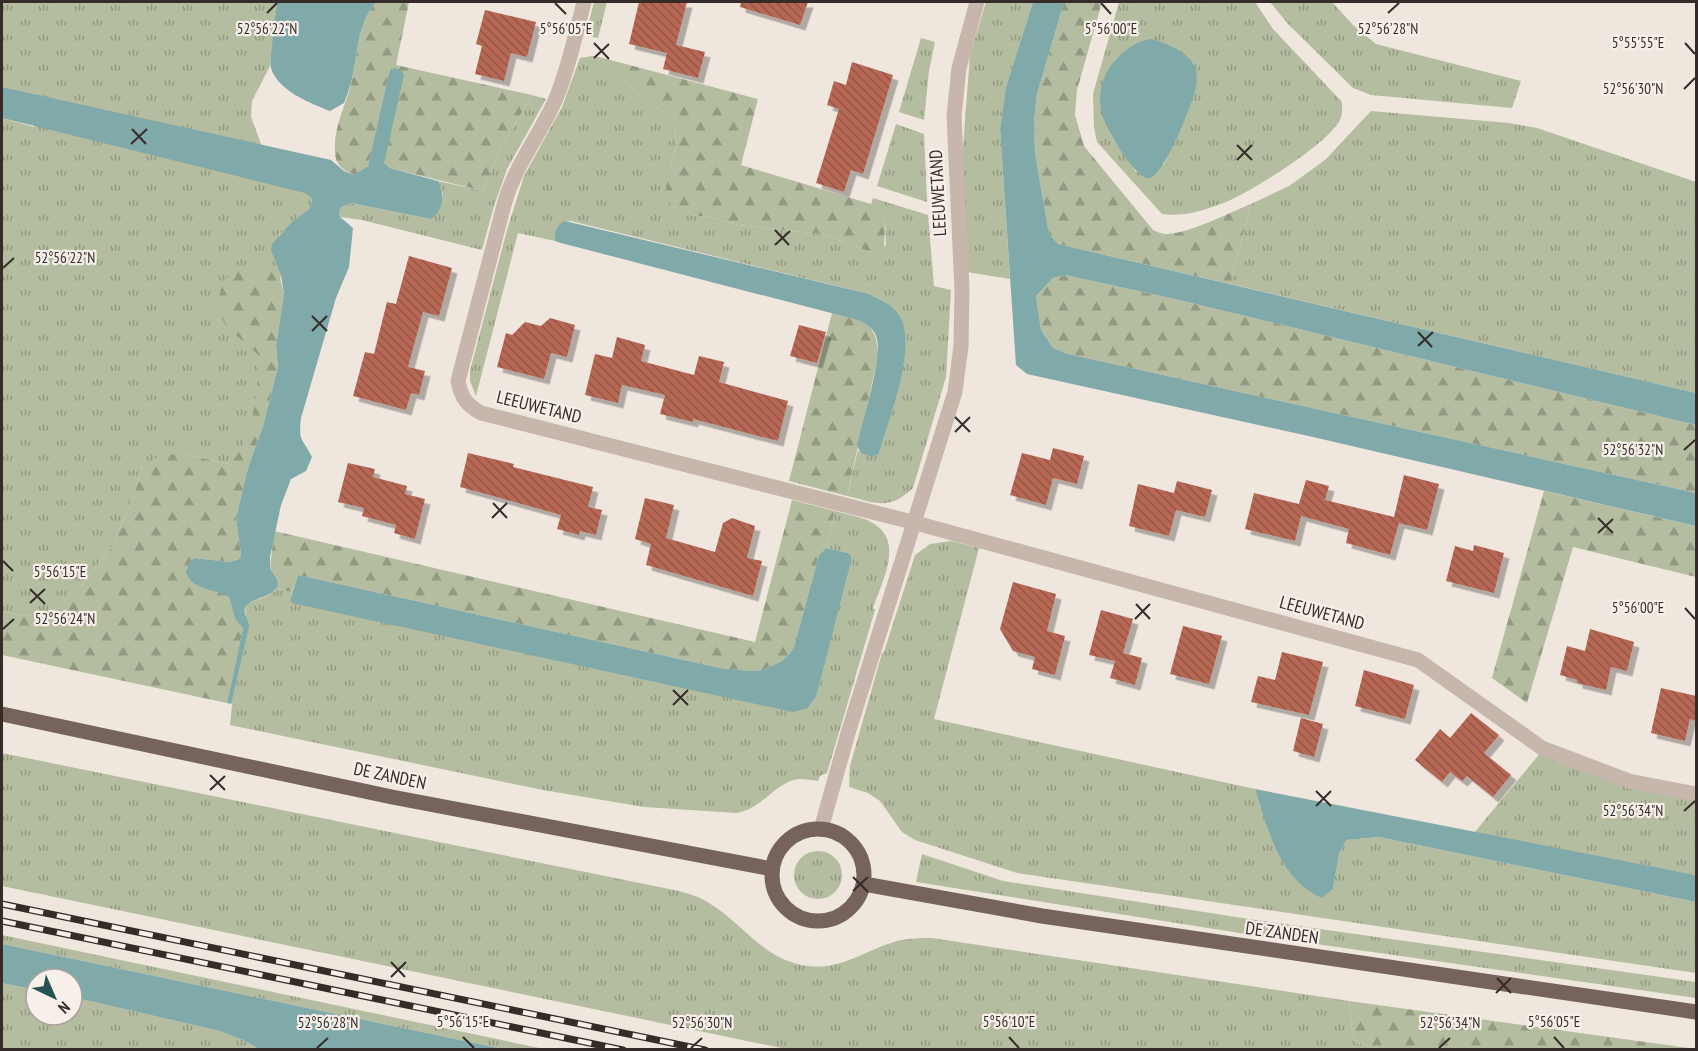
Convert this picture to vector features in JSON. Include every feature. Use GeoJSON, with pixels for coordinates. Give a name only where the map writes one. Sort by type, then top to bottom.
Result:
{"type":"FeatureCollection","features":[{"type":"Feature","properties":{"kind":"main road","name":"DE ZANDEN"},"geometry":{"type":"LineString","coordinates":[[2,714],[392,797],[655,849],[772,869]]}},
{"type":"Feature","properties":{"kind":"main road"},"geometry":{"type":"LineString","coordinates":[[821,829],[840,834],[855,847],[863,864],[864,884],[858,899],[842,915],[827,920],[811,921],[796,915],[784,906],[773,885],[772,869],[781,848],[792,837],[806,830],[821,829]]}},
{"type":"Feature","properties":{"kind":"main road","name":"DE ZANDEN"},"geometry":{"type":"LineString","coordinates":[[864,884],[1042,916],[1696,1012]]}},
{"type":"Feature","properties":{"kind":"street","name":"LEEUWETAND"},"geometry":{"type":"LineString","coordinates":[[584,2],[571,55],[557,95],[523,156],[509,187],[461,365],[458,381],[464,401],[481,413],[912,522],[1418,660],[1542,748],[1629,781],[1696,794]]}},
{"type":"Feature","properties":{"kind":"street","name":"LEEUWETAND"},"geometry":{"type":"LineString","coordinates":[[821,829],[912,522],[951,407],[959,370],[962,289],[954,116],[959,68],[977,2]]}},
{"type":"Feature","properties":{"kind":"green space"},"geometry":{"type":"Polygon","coordinates":[[[2,2],[277,2],[270,66],[252,101],[251,117],[261,144],[312,198],[308,210],[279,235],[281,275],[248,468],[184,454],[142,467],[134,495],[113,545],[82,585],[57,609],[25,616],[2,611],[2,118],[34,127],[43,97],[2,87],[2,2]]]}},
{"type":"Feature","properties":{"kind":"green space"},"geometry":{"type":"Polygon","coordinates":[[[376,2],[409,2],[396,65],[532,95],[501,147],[483,191],[390,168],[384,163],[388,77],[368,166],[354,175],[338,164],[335,157],[335,142],[338,124],[350,89],[362,29],[376,2]]]}},
{"type":"Feature","properties":{"kind":"green space"},"geometry":{"type":"Polygon","coordinates":[[[594,2],[607,2],[598,38],[593,37],[587,30],[594,2]]]}},
{"type":"Feature","properties":{"kind":"green space"},"geometry":{"type":"Polygon","coordinates":[[[986,2],[1033,2],[1006,87],[1000,129],[1010,279],[967,272],[960,186],[970,55],[986,2]]]}},
{"type":"Feature","properties":{"kind":"green space"},"geometry":{"type":"Polygon","coordinates":[[[1064,2],[1102,2],[1077,90],[1075,115],[1084,146],[1153,230],[1167,234],[1176,233],[1251,204],[1230,284],[1058,244],[1049,234],[1035,153],[1034,121],[1037,94],[1064,2]]]}},
{"type":"Feature","properties":{"kind":"green space"},"geometry":{"type":"Polygon","coordinates":[[[1119,2],[1255,2],[1273,29],[1342,102],[1342,115],[1333,130],[1320,142],[1267,180],[1233,199],[1207,209],[1169,215],[1162,214],[1097,142],[1093,94],[1119,2]],[[1128,49],[1115,59],[1106,74],[1103,119],[1113,139],[1136,172],[1164,164],[1196,86],[1128,49]]]}},
{"type":"Feature","properties":{"kind":"green space"},"geometry":{"type":"Polygon","coordinates":[[[1270,2],[1332,2],[1353,25],[1376,44],[1521,81],[1512,108],[1371,95],[1353,88],[1288,24],[1270,2]]]}},
{"type":"Feature","properties":{"kind":"green space"},"geometry":{"type":"Polygon","coordinates":[[[921,38],[935,42],[929,71],[924,120],[899,112],[921,38]]]}},
{"type":"Feature","properties":{"kind":"green space"},"geometry":{"type":"Polygon","coordinates":[[[599,57],[614,74],[665,114],[674,126],[677,146],[668,176],[671,206],[690,215],[709,217],[738,225],[821,234],[876,254],[886,245],[885,220],[871,204],[873,198],[928,215],[934,286],[951,290],[946,377],[913,488],[904,495],[896,500],[882,503],[847,496],[858,450],[861,453],[879,454],[899,386],[905,349],[905,332],[901,319],[892,307],[869,294],[571,221],[565,221],[554,237],[555,241],[518,233],[476,396],[470,381],[470,371],[507,230],[524,176],[562,107],[580,58],[599,57]]]}},
{"type":"Feature","properties":{"kind":"green space"},"geometry":{"type":"Polygon","coordinates":[[[599,57],[758,99],[741,165],[871,204],[885,220],[884,250],[876,254],[821,234],[738,225],[709,217],[689,215],[671,206],[665,193],[677,146],[674,126],[665,114],[614,74],[599,57]]]}},
{"type":"Feature","properties":{"kind":"green space"},"geometry":{"type":"Polygon","coordinates":[[[532,95],[546,99],[507,169],[482,250],[362,220],[340,217],[341,207],[351,203],[431,219],[443,195],[438,181],[483,191],[501,147],[532,95]]]}},
{"type":"Feature","properties":{"kind":"green space"},"geometry":{"type":"Polygon","coordinates":[[[1371,111],[1509,123],[1537,128],[1696,182],[1696,393],[1230,284],[1251,204],[1289,186],[1325,160],[1371,111]]]}},
{"type":"Feature","properties":{"kind":"green space"},"geometry":{"type":"Polygon","coordinates":[[[896,124],[924,134],[927,202],[877,186],[896,124]]]}},
{"type":"Feature","properties":{"kind":"green space"},"geometry":{"type":"Polygon","coordinates":[[[249,266],[277,266],[284,294],[276,346],[278,367],[263,426],[248,468],[236,518],[241,555],[239,559],[230,562],[196,558],[229,597],[235,619],[243,628],[227,703],[2,655],[2,611],[25,616],[57,609],[82,585],[113,545],[134,495],[142,467],[161,455],[184,454],[229,464],[238,454],[253,415],[260,357],[230,330],[220,314],[218,304],[227,278],[234,272],[249,266]]]}},
{"type":"Feature","properties":{"kind":"green space"},"geometry":{"type":"Polygon","coordinates":[[[1065,275],[1179,300],[1696,425],[1696,493],[1068,354],[1053,348],[1041,330],[1036,296],[1053,278],[1065,275]]]}},
{"type":"Feature","properties":{"kind":"green space"},"geometry":{"type":"Polygon","coordinates":[[[832,313],[866,324],[875,335],[878,356],[847,496],[789,481],[832,313]]]}},
{"type":"Feature","properties":{"kind":"green space"},"geometry":{"type":"Polygon","coordinates":[[[1544,491],[1696,526],[1696,577],[1573,547],[1527,703],[1492,678],[1544,491]]]}},
{"type":"Feature","properties":{"kind":"green space"},"geometry":{"type":"Polygon","coordinates":[[[792,500],[835,511],[826,548],[819,555],[794,647],[782,661],[763,670],[720,668],[298,575],[292,592],[276,589],[278,586],[270,569],[274,531],[755,642],[792,500]]]}},
{"type":"Feature","properties":{"kind":"green space"},"geometry":{"type":"Polygon","coordinates":[[[835,511],[867,520],[879,527],[886,537],[889,560],[873,608],[875,610],[827,773],[820,776],[818,781],[799,779],[784,784],[746,810],[737,813],[644,807],[543,790],[230,725],[231,703],[246,618],[245,607],[276,589],[292,592],[290,600],[808,708],[816,697],[848,553],[826,548],[835,511]]]}},
{"type":"Feature","properties":{"kind":"green space"},"geometry":{"type":"Polygon","coordinates":[[[951,541],[979,548],[934,719],[1255,789],[1271,836],[1287,867],[1309,891],[1322,898],[1333,889],[1339,854],[1346,840],[1379,837],[1696,902],[1696,973],[1017,873],[915,840],[902,832],[880,801],[868,793],[849,787],[850,766],[882,653],[915,555],[930,544],[951,541]]]}},
{"type":"Feature","properties":{"kind":"green space"},"geometry":{"type":"Polygon","coordinates":[[[1547,745],[1696,798],[1696,875],[1474,833],[1547,745]]]}},
{"type":"Feature","properties":{"kind":"green space"},"geometry":{"type":"Polygon","coordinates":[[[2,753],[679,891],[709,903],[779,957],[808,966],[820,967],[841,963],[901,940],[932,938],[1349,1001],[1352,1028],[1357,1043],[1381,1049],[786,1049],[2,886],[2,753]]]}},
{"type":"Feature","properties":{"kind":"green space"},"geometry":{"type":"Polygon","coordinates":[[[813,851],[823,851],[838,861],[842,875],[841,884],[832,895],[823,899],[813,899],[798,889],[794,880],[794,870],[804,855],[813,851]]]}},
{"type":"Feature","properties":{"kind":"green space"},"geometry":{"type":"Polygon","coordinates":[[[922,854],[1003,881],[1249,919],[1696,982],[1696,998],[1246,934],[916,882],[922,854]]]}},
{"type":"Feature","properties":{"kind":"green space"},"geometry":{"type":"Polygon","coordinates":[[[2,935],[544,1049],[503,1049],[2,944],[2,935]]]}},
{"type":"Feature","properties":{"kind":"green space"},"geometry":{"type":"Polygon","coordinates":[[[2,983],[24,988],[24,1027],[84,1027],[84,1000],[220,1031],[259,1049],[2,1049],[2,983]]]}},
{"type":"Feature","properties":{"kind":"green space"},"geometry":{"type":"Polygon","coordinates":[[[1349,1001],[1696,1049],[1381,1049],[1357,1043],[1352,1028],[1349,1001]]]}},
{"type":"Feature","properties":{"kind":"water"},"geometry":{"type":"Polygon","coordinates":[[[277,2],[376,2],[362,29],[352,79],[344,103],[330,111],[287,90],[271,68],[277,2]]]}},
{"type":"Feature","properties":{"kind":"water"},"geometry":{"type":"Polygon","coordinates":[[[1033,2],[1064,2],[1037,94],[1034,121],[1035,153],[1049,234],[1058,244],[1696,393],[1696,425],[1179,300],[1065,275],[1053,278],[1036,296],[1041,330],[1053,348],[1068,354],[1696,493],[1696,526],[1313,437],[1027,374],[1016,365],[1000,129],[1006,87],[1033,2]]]}},
{"type":"Feature","properties":{"kind":"water"},"geometry":{"type":"Polygon","coordinates":[[[1151,39],[1177,49],[1188,57],[1195,68],[1197,80],[1194,95],[1170,153],[1155,174],[1149,178],[1137,171],[1116,143],[1103,118],[1100,100],[1105,76],[1115,59],[1134,45],[1151,39]]]}},
{"type":"Feature","properties":{"kind":"water"},"geometry":{"type":"Polygon","coordinates":[[[391,69],[402,71],[404,75],[384,163],[390,168],[438,181],[442,192],[441,207],[431,219],[351,203],[341,207],[340,217],[353,228],[349,267],[336,298],[300,426],[302,440],[312,457],[306,471],[291,479],[281,505],[270,557],[270,569],[278,586],[271,593],[245,607],[249,627],[231,704],[227,703],[243,628],[235,619],[229,597],[193,583],[186,572],[190,562],[195,558],[230,562],[239,559],[241,555],[236,518],[248,468],[263,426],[278,367],[276,346],[284,294],[281,275],[271,250],[272,244],[292,222],[308,210],[312,198],[305,193],[2,118],[2,87],[331,160],[344,171],[354,175],[368,166],[388,77],[391,69]]]}},
{"type":"Feature","properties":{"kind":"water"},"geometry":{"type":"Polygon","coordinates":[[[565,221],[869,294],[890,305],[899,315],[904,328],[906,345],[900,383],[879,454],[872,457],[861,453],[857,446],[874,376],[878,349],[876,335],[867,325],[858,320],[555,241],[556,229],[565,221]]]}},
{"type":"Feature","properties":{"kind":"water"},"geometry":{"type":"Polygon","coordinates":[[[826,548],[848,553],[851,561],[816,697],[808,708],[793,712],[292,603],[290,600],[298,575],[720,668],[763,670],[782,661],[794,647],[819,555],[826,548]]]}},
{"type":"Feature","properties":{"kind":"water"},"geometry":{"type":"Polygon","coordinates":[[[1255,789],[1696,875],[1696,902],[1379,837],[1346,840],[1339,854],[1333,889],[1322,898],[1308,890],[1286,867],[1271,837],[1255,789]]]}},
{"type":"Feature","properties":{"kind":"water"},"geometry":{"type":"Polygon","coordinates":[[[2,944],[503,1049],[259,1049],[220,1031],[84,1000],[84,967],[24,967],[24,988],[2,983],[2,944]]]}},
{"type":"Feature","properties":{"kind":"building"},"geometry":{"type":"Polygon","coordinates":[[[639,2],[687,2],[676,45],[705,52],[698,78],[663,69],[667,53],[629,44],[639,2]]]}},
{"type":"Feature","properties":{"kind":"building"},"geometry":{"type":"Polygon","coordinates":[[[741,2],[808,2],[800,25],[740,7],[741,2]]]}},
{"type":"Feature","properties":{"kind":"building"},"geometry":{"type":"Polygon","coordinates":[[[485,10],[536,22],[527,57],[511,53],[504,81],[475,74],[482,46],[476,44],[485,10]]]}},
{"type":"Feature","properties":{"kind":"building"},"geometry":{"type":"Polygon","coordinates":[[[852,62],[893,75],[863,174],[851,170],[844,192],[816,183],[839,109],[827,105],[834,81],[846,85],[852,62]]]}},
{"type":"Feature","properties":{"kind":"building"},"geometry":{"type":"Polygon","coordinates":[[[409,256],[452,268],[439,316],[423,312],[408,367],[425,371],[419,395],[411,393],[406,410],[353,396],[365,352],[374,354],[387,302],[396,304],[409,256]]]}},
{"type":"Feature","properties":{"kind":"building"},"geometry":{"type":"Polygon","coordinates":[[[550,318],[575,325],[567,357],[551,353],[544,379],[497,367],[506,333],[512,335],[525,322],[541,326],[550,318]]]}},
{"type":"Feature","properties":{"kind":"building"},"geometry":{"type":"Polygon","coordinates":[[[799,325],[826,332],[817,363],[790,356],[799,325]]]}},
{"type":"Feature","properties":{"kind":"building"},"geometry":{"type":"Polygon","coordinates":[[[617,337],[645,345],[641,361],[694,375],[699,356],[724,362],[719,382],[788,401],[778,441],[693,419],[693,422],[660,414],[665,395],[622,385],[618,403],[585,395],[595,354],[612,358],[617,337]]]}},
{"type":"Feature","properties":{"kind":"building"},"geometry":{"type":"Polygon","coordinates":[[[1053,448],[1084,456],[1077,484],[1053,478],[1046,505],[1010,495],[1022,453],[1050,460],[1053,448]]]}},
{"type":"Feature","properties":{"kind":"building"},"geometry":{"type":"Polygon","coordinates":[[[468,453],[593,487],[588,507],[602,510],[596,535],[580,531],[579,535],[557,529],[561,515],[460,487],[468,453]]]}},
{"type":"Feature","properties":{"kind":"building"},"geometry":{"type":"Polygon","coordinates":[[[348,463],[375,469],[373,477],[407,486],[405,494],[425,499],[415,539],[394,533],[396,525],[362,516],[364,508],[338,502],[348,463]]]}},
{"type":"Feature","properties":{"kind":"building"},"geometry":{"type":"Polygon","coordinates":[[[1404,475],[1439,484],[1427,530],[1399,523],[1390,555],[1346,543],[1349,529],[1301,516],[1295,541],[1245,529],[1254,493],[1299,504],[1306,480],[1329,486],[1325,500],[1394,517],[1404,475]]]}},
{"type":"Feature","properties":{"kind":"building"},"geometry":{"type":"Polygon","coordinates":[[[1177,481],[1212,490],[1205,517],[1176,510],[1169,536],[1129,526],[1138,484],[1174,493],[1177,481]]]}},
{"type":"Feature","properties":{"kind":"building"},"geometry":{"type":"Polygon","coordinates":[[[645,498],[674,505],[666,538],[715,552],[723,523],[732,518],[755,526],[747,558],[762,561],[753,596],[646,565],[651,544],[635,539],[645,498]]]}},
{"type":"Feature","properties":{"kind":"building"},"geometry":{"type":"Polygon","coordinates":[[[1474,545],[1504,553],[1494,593],[1446,581],[1455,546],[1473,551],[1474,545]]]}},
{"type":"Feature","properties":{"kind":"building"},"geometry":{"type":"Polygon","coordinates":[[[1013,582],[1056,594],[1047,631],[1065,636],[1055,675],[1032,669],[1035,657],[1013,651],[1000,629],[1013,582]]]}},
{"type":"Feature","properties":{"kind":"building"},"geometry":{"type":"Polygon","coordinates":[[[1101,610],[1133,619],[1123,653],[1142,658],[1135,685],[1110,678],[1115,661],[1089,655],[1101,610]]]}},
{"type":"Feature","properties":{"kind":"building"},"geometry":{"type":"Polygon","coordinates":[[[1183,626],[1222,636],[1209,684],[1170,674],[1183,626]]]}},
{"type":"Feature","properties":{"kind":"building"},"geometry":{"type":"Polygon","coordinates":[[[1590,629],[1634,642],[1627,671],[1611,667],[1606,690],[1577,683],[1577,680],[1560,675],[1567,646],[1585,651],[1590,629]]]}},
{"type":"Feature","properties":{"kind":"building"},"geometry":{"type":"Polygon","coordinates":[[[1282,652],[1323,662],[1309,715],[1251,702],[1258,676],[1275,680],[1282,652]]]}},
{"type":"Feature","properties":{"kind":"building"},"geometry":{"type":"Polygon","coordinates":[[[1364,670],[1414,685],[1405,719],[1355,706],[1364,670]]]}},
{"type":"Feature","properties":{"kind":"building"},"geometry":{"type":"Polygon","coordinates":[[[1661,688],[1696,696],[1696,721],[1690,719],[1685,741],[1651,733],[1661,688]]]}},
{"type":"Feature","properties":{"kind":"building"},"geometry":{"type":"Polygon","coordinates":[[[1471,713],[1499,735],[1484,753],[1511,775],[1493,797],[1467,776],[1462,781],[1450,772],[1442,782],[1415,760],[1440,729],[1450,738],[1471,713]]]}},
{"type":"Feature","properties":{"kind":"building"},"geometry":{"type":"Polygon","coordinates":[[[1301,718],[1323,724],[1314,757],[1293,751],[1301,718]]]}},
{"type":"Feature","properties":{"kind":"railway"},"geometry":{"type":"LineString","coordinates":[[2,904],[705,1050]]}},
{"type":"Feature","properties":{"kind":"railway"},"geometry":{"type":"LineString","coordinates":[[2,921],[623,1050]]}}]}
